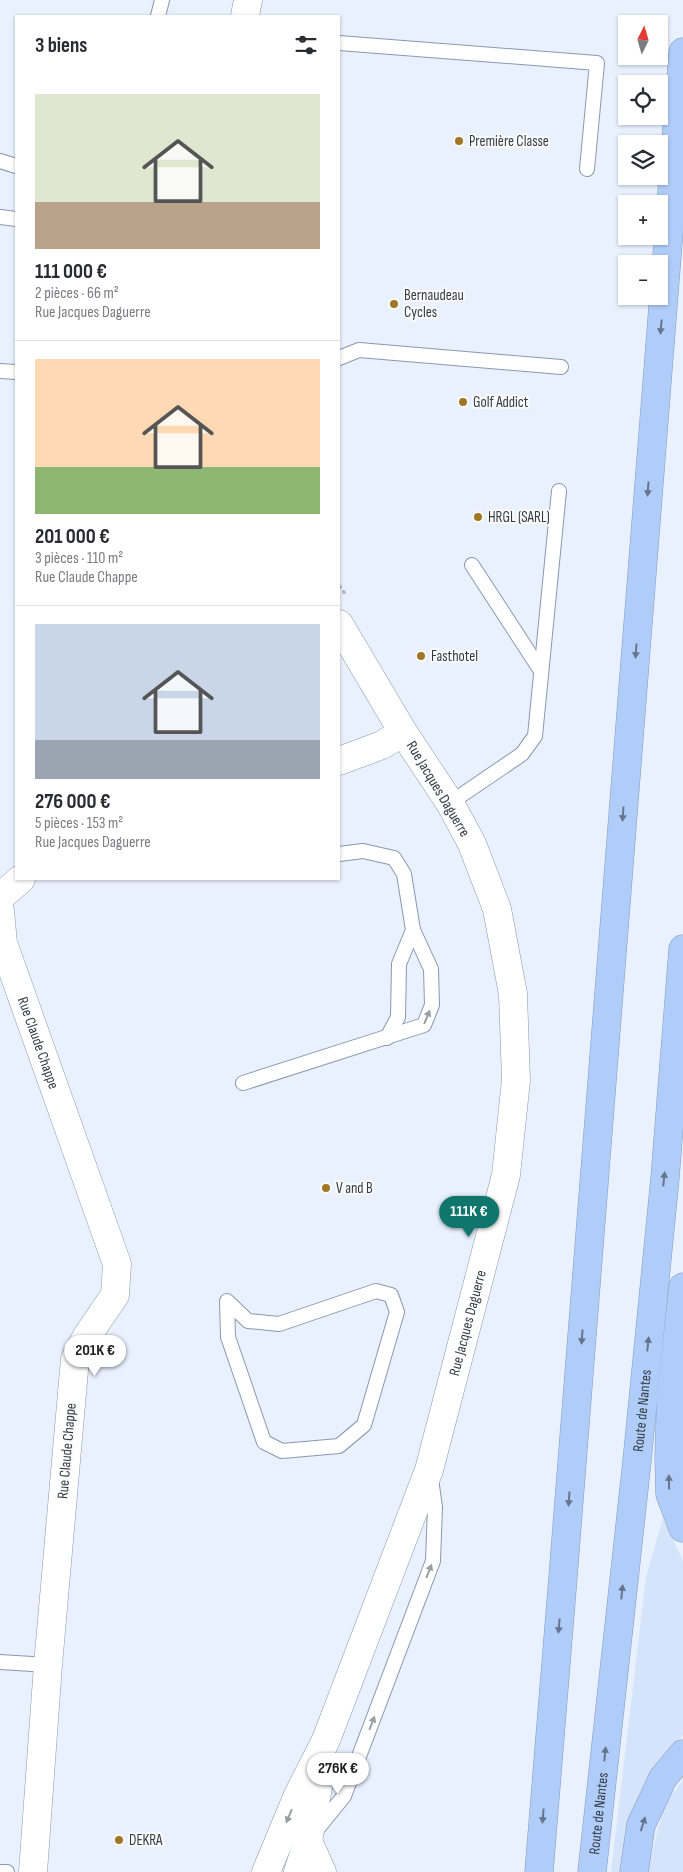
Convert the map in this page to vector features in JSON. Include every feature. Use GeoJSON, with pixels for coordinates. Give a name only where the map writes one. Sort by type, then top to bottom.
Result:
{"type":"FeatureCollection","features":[{"type":"Feature","properties":{"kind":"highway"},"geometry":{"type":"LineString","coordinates":[[538,1871],[683,52]]}},
{"type":"Feature","properties":{"kind":"highway","name":"Route de Nantes"},"geometry":{"type":"LineString","coordinates":[[592,1872],[637,1462],[683,949]]}},
{"type":"Feature","properties":{"kind":"highway"},"geometry":{"type":"LineString","coordinates":[[659,1227],[683,1286],[671,1398],[669,1457],[670,1494],[683,1528]]}},
{"type":"Feature","properties":{"kind":"highway"},"geometry":{"type":"LineString","coordinates":[[634,1872],[641,1825],[663,1778],[683,1754]]}},
{"type":"Feature","properties":{"kind":"street"},"geometry":{"type":"LineString","coordinates":[[245,15],[248,0]]}},
{"type":"Feature","properties":{"kind":"street","name":"Rue Jacques Daguerre"},"geometry":{"type":"LineString","coordinates":[[266,1872],[298,1795],[326,1740],[429,1470],[506,1175],[516,1080],[513,994],[497,909],[472,844],[450,803],[403,732],[340,626]]}},
{"type":"Feature","properties":{"kind":"street"},"geometry":{"type":"LineString","coordinates":[[340,760],[382,745],[403,732]]}},
{"type":"Feature","properties":{"kind":"street"},"geometry":{"type":"LineString","coordinates":[[0,897],[21,880]]}},
{"type":"Feature","properties":{"kind":"street","name":"Rue Claude Chappe"},"geometry":{"type":"LineString","coordinates":[[0,911],[3,943],[117,1264],[115,1295],[87,1336],[75,1359],[48,1666],[33,1872]]}},
{"type":"Feature","properties":{"kind":"street","name":"Rue Jacques Daguerre"},"geometry":{"type":"LineString","coordinates":[[298,1872],[308,1841],[326,1740]]}},
{"type":"Feature","properties":{"kind":"street"},"geometry":{"type":"LineString","coordinates":[[308,1841],[322,1872]]}},
{"type":"Feature","properties":{"kind":"lane"},"geometry":{"type":"LineString","coordinates":[[158,15],[162,0]]}},
{"type":"Feature","properties":{"kind":"lane"},"geometry":{"type":"LineString","coordinates":[[340,43],[598,63],[587,169]]}},
{"type":"Feature","properties":{"kind":"lane"},"geometry":{"type":"LineString","coordinates":[[0,161],[15,166]]}},
{"type":"Feature","properties":{"kind":"lane"},"geometry":{"type":"LineString","coordinates":[[0,217],[15,219]]}},
{"type":"Feature","properties":{"kind":"lane"},"geometry":{"type":"LineString","coordinates":[[340,358],[358,350],[561,367]]}},
{"type":"Feature","properties":{"kind":"lane"},"geometry":{"type":"LineString","coordinates":[[0,371],[15,372]]}},
{"type":"Feature","properties":{"kind":"lane"},"geometry":{"type":"LineString","coordinates":[[450,803],[522,754],[535,736],[559,491]]}},
{"type":"Feature","properties":{"kind":"lane"},"geometry":{"type":"LineString","coordinates":[[472,565],[541,671]]}},
{"type":"Feature","properties":{"kind":"lane"},"geometry":{"type":"LineString","coordinates":[[243,1083],[424,1025],[432,1005],[431,969],[413,930],[404,874],[394,858],[363,851],[340,854]]}},
{"type":"Feature","properties":{"kind":"lane"},"geometry":{"type":"LineString","coordinates":[[386,1038],[398,1017],[399,964],[413,930]]}},
{"type":"Feature","properties":{"kind":"lane"},"geometry":{"type":"LineString","coordinates":[[376,1291],[391,1295],[397,1312],[364,1425],[340,1446],[282,1451],[264,1442],[228,1337],[227,1300],[248,1321],[279,1324],[376,1291]]}},
{"type":"Feature","properties":{"kind":"lane"},"geometry":{"type":"LineString","coordinates":[[308,1841],[344,1796],[433,1561],[435,1507],[429,1470]]}},
{"type":"Feature","properties":{"kind":"lane"},"geometry":{"type":"LineString","coordinates":[[0,1662],[48,1666]]}},
{"type":"Feature","properties":{"kind":"lane"},"geometry":{"type":"LineString","coordinates":[[0,1872],[7,1872]]}},
{"type":"Feature","properties":{"kind":"shaded area"},"geometry":{"type":"Polygon","coordinates":[[[0,0],[683,0],[683,1872],[0,1872],[0,0]]]}},
{"type":"Feature","properties":{"kind":"shaded area"},"geometry":{"type":"Polygon","coordinates":[[[663,1518],[683,1561],[683,1735],[651,1775],[632,1819],[620,1872],[611,1872],[646,1577],[663,1518]]]}},
{"type":"Feature","properties":{"kind":"shaded area"},"geometry":{"type":"Polygon","coordinates":[[[683,1780],[683,1872],[647,1872],[664,1806],[683,1780]]]}},
{"type":"Feature","properties":{"kind":"place","name":"Première Classe"},"geometry":{"type":"Point","coordinates":[459,141]}},
{"type":"Feature","properties":{"kind":"place","name":"Bernaudeau Cycles"},"geometry":{"type":"Point","coordinates":[394,304]}},
{"type":"Feature","properties":{"kind":"place","name":"Golf Addict"},"geometry":{"type":"Point","coordinates":[463,402]}},
{"type":"Feature","properties":{"kind":"place","name":"HRGL (SARL)"},"geometry":{"type":"Point","coordinates":[478,517]}},
{"type":"Feature","properties":{"kind":"place","name":"Fasthotel"},"geometry":{"type":"Point","coordinates":[421,656]}},
{"type":"Feature","properties":{"kind":"place","name":"V and B"},"geometry":{"type":"Point","coordinates":[326,1188]}},
{"type":"Feature","properties":{"kind":"place","name":"DEKRA"},"geometry":{"type":"Point","coordinates":[119,1840]}}]}
